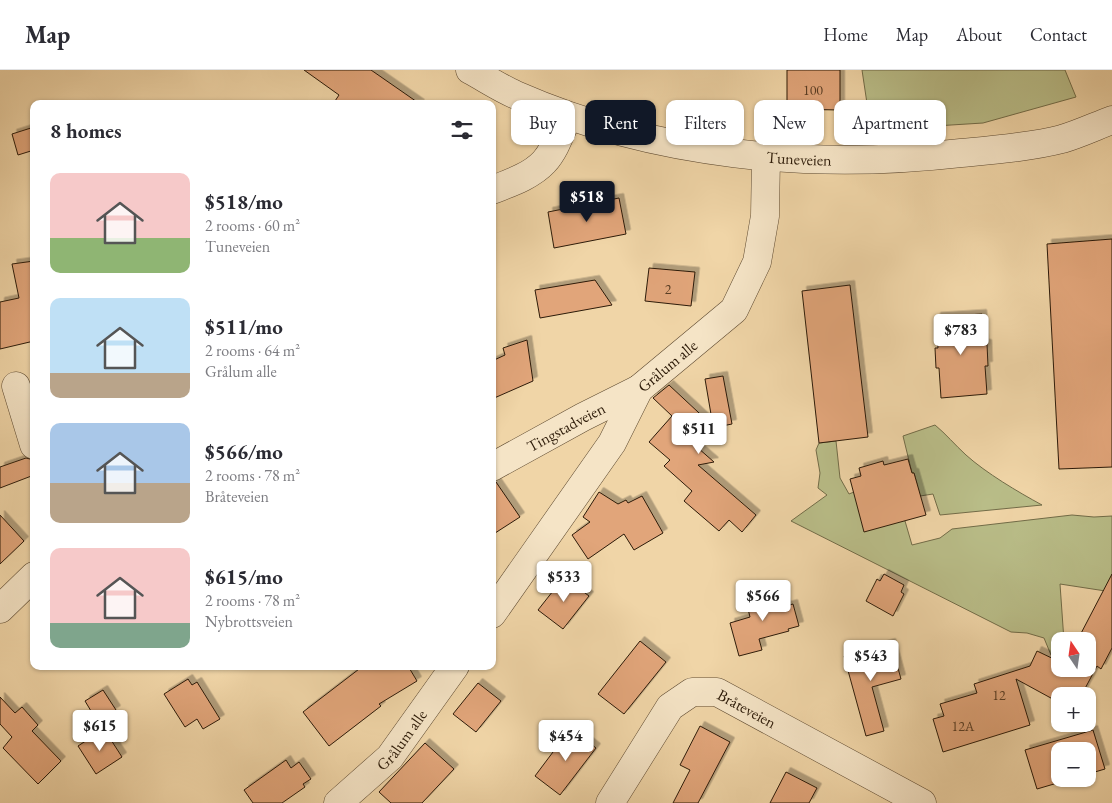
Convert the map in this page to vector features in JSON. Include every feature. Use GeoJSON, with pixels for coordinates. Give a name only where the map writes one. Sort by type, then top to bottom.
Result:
{"type":"FeatureCollection","features":[{"type":"Feature","properties":{"kind":"street","name":"Tuneveien"},"geometry":{"type":"LineString","coordinates":[[470,70],[529,100]]}},
{"type":"Feature","properties":{"kind":"street","name":"Tuneveien"},"geometry":{"type":"LineString","coordinates":[[575,118],[612,130],[685,146],[766,157],[836,160],[928,157],[1006,148],[1062,139],[1112,120]]}},
{"type":"Feature","properties":{"kind":"street"},"geometry":{"type":"LineString","coordinates":[[496,188],[524,177],[544,162],[555,145]]}},
{"type":"Feature","properties":{"kind":"street","name":"Grålum alle"},"geometry":{"type":"LineString","coordinates":[[496,608],[612,443],[639,389],[734,310],[757,262],[765,216],[766,157]]}},
{"type":"Feature","properties":{"kind":"street"},"geometry":{"type":"LineString","coordinates":[[17,385],[30,431]]}},
{"type":"Feature","properties":{"kind":"street","name":"Tingstadveien"},"geometry":{"type":"LineString","coordinates":[[496,465],[639,389]]}},
{"type":"Feature","properties":{"kind":"street"},"geometry":{"type":"LineString","coordinates":[[0,609],[30,580]]}},
{"type":"Feature","properties":{"kind":"street","name":"Grålum alle"},"geometry":{"type":"LineString","coordinates":[[338,803],[390,757],[452,670]]}},
{"type":"Feature","properties":{"kind":"street","name":"Bråteveien"},"geometry":{"type":"LineString","coordinates":[[610,803],[670,707],[692,692],[716,692],[922,803]]}},
{"type":"Feature","properties":{"kind":"green space"},"geometry":{"type":"Polygon","coordinates":[[[862,70],[1065,70],[1076,97],[983,123],[946,125],[946,100],[866,100],[862,70]]]}},
{"type":"Feature","properties":{"kind":"green space"},"geometry":{"type":"Polygon","coordinates":[[[935,425],[983,469],[1042,505],[940,515],[933,494],[920,496],[903,436],[935,425]]]}},
{"type":"Feature","properties":{"kind":"green space"},"geometry":{"type":"Polygon","coordinates":[[[836,441],[840,478],[849,494],[854,492],[905,521],[912,545],[940,538],[952,529],[1072,515],[1112,516],[1112,592],[1060,584],[1063,632],[1051,632],[1051,655],[1044,638],[1027,633],[1011,632],[791,521],[827,495],[818,488],[820,473],[816,450],[819,443],[836,441]]]}},
{"type":"Feature","properties":{"kind":"building"},"geometry":{"type":"Polygon","coordinates":[[[304,70],[371,70],[414,100],[336,100],[339,95],[304,70]]]}},
{"type":"Feature","properties":{"kind":"building"},"geometry":{"type":"Polygon","coordinates":[[[787,70],[840,70],[840,100],[834,100],[834,110],[824,110],[824,100],[787,100],[787,70]]]}},
{"type":"Feature","properties":{"kind":"building"},"geometry":{"type":"Polygon","coordinates":[[[30,128],[30,151],[18,155],[12,134],[30,128]]]}},
{"type":"Feature","properties":{"kind":"building"},"geometry":{"type":"Polygon","coordinates":[[[619,198],[626,234],[554,248],[548,212],[619,198]]]}},
{"type":"Feature","properties":{"kind":"building"},"geometry":{"type":"Polygon","coordinates":[[[1112,239],[1112,467],[1059,469],[1047,244],[1112,239]]]}},
{"type":"Feature","properties":{"kind":"building"},"geometry":{"type":"Polygon","coordinates":[[[30,262],[30,342],[0,349],[0,302],[19,298],[12,264],[30,262]]]}},
{"type":"Feature","properties":{"kind":"building"},"geometry":{"type":"Polygon","coordinates":[[[649,268],[695,272],[691,306],[645,301],[649,268]]]}},
{"type":"Feature","properties":{"kind":"building"},"geometry":{"type":"Polygon","coordinates":[[[595,280],[612,305],[540,318],[535,290],[595,280]]]}},
{"type":"Feature","properties":{"kind":"building"},"geometry":{"type":"Polygon","coordinates":[[[850,285],[868,437],[819,443],[802,291],[850,285]]]}},
{"type":"Feature","properties":{"kind":"building"},"geometry":{"type":"Polygon","coordinates":[[[982,314],[984,344],[987,344],[988,366],[985,366],[987,394],[941,398],[939,368],[936,368],[935,348],[938,348],[936,317],[982,314]]]}},
{"type":"Feature","properties":{"kind":"building"},"geometry":{"type":"Polygon","coordinates":[[[527,340],[533,381],[496,397],[496,359],[505,355],[503,348],[527,340]]]}},
{"type":"Feature","properties":{"kind":"building"},"geometry":{"type":"Polygon","coordinates":[[[723,376],[732,424],[682,434],[714,462],[698,465],[756,515],[742,532],[729,520],[719,531],[684,501],[692,491],[664,466],[670,460],[649,442],[672,416],[653,398],[669,385],[713,426],[705,379],[723,376]]]}},
{"type":"Feature","properties":{"kind":"building"},"geometry":{"type":"Polygon","coordinates":[[[26,458],[30,459],[30,477],[0,488],[0,467],[26,458]]]}},
{"type":"Feature","properties":{"kind":"building"},"geometry":{"type":"Polygon","coordinates":[[[908,459],[926,515],[864,532],[850,479],[861,476],[859,468],[883,461],[884,465],[908,459]]]}},
{"type":"Feature","properties":{"kind":"building"},"geometry":{"type":"Polygon","coordinates":[[[496,482],[520,517],[496,532],[496,482]]]}},
{"type":"Feature","properties":{"kind":"building"},"geometry":{"type":"Polygon","coordinates":[[[599,492],[618,504],[626,500],[628,503],[642,496],[663,533],[634,550],[624,534],[588,559],[572,535],[590,522],[583,517],[599,492]]]}},
{"type":"Feature","properties":{"kind":"building"},"geometry":{"type":"Polygon","coordinates":[[[0,515],[24,541],[0,564],[0,515]]]}},
{"type":"Feature","properties":{"kind":"building"},"geometry":{"type":"Polygon","coordinates":[[[884,574],[904,585],[901,592],[904,594],[893,616],[866,601],[877,579],[880,581],[884,574]]]}},
{"type":"Feature","properties":{"kind":"building"},"geometry":{"type":"Polygon","coordinates":[[[1112,574],[1112,648],[1101,669],[1097,666],[1096,668],[1096,632],[1082,632],[1112,574]]]}},
{"type":"Feature","properties":{"kind":"building"},"geometry":{"type":"Polygon","coordinates":[[[564,577],[589,596],[563,629],[538,610],[564,577]]]}},
{"type":"Feature","properties":{"kind":"building"},"geometry":{"type":"Polygon","coordinates":[[[782,591],[786,606],[793,604],[799,626],[788,629],[789,631],[759,639],[762,650],[739,656],[730,623],[750,617],[746,601],[782,591]]]}},
{"type":"Feature","properties":{"kind":"building"},"geometry":{"type":"Polygon","coordinates":[[[640,641],[666,662],[624,714],[598,694],[640,641]]]}},
{"type":"Feature","properties":{"kind":"building"},"geometry":{"type":"Polygon","coordinates":[[[891,643],[901,679],[872,687],[884,731],[866,736],[844,656],[891,643]]]}},
{"type":"Feature","properties":{"kind":"building"},"geometry":{"type":"Polygon","coordinates":[[[1037,651],[1051,658],[1051,678],[1091,678],[1086,687],[1051,687],[1051,698],[1016,679],[1030,725],[943,752],[933,719],[944,716],[940,704],[977,693],[974,684],[1030,666],[1037,651]]]}},
{"type":"Feature","properties":{"kind":"building"},"geometry":{"type":"Polygon","coordinates":[[[358,670],[410,670],[417,681],[379,704],[381,706],[329,746],[303,712],[358,670]]]}},
{"type":"Feature","properties":{"kind":"building"},"geometry":{"type":"Polygon","coordinates":[[[188,679],[192,685],[197,682],[220,719],[203,729],[197,719],[185,727],[164,694],[188,679]]]}},
{"type":"Feature","properties":{"kind":"building"},"geometry":{"type":"Polygon","coordinates":[[[478,683],[501,701],[476,732],[453,714],[478,683]]]}},
{"type":"Feature","properties":{"kind":"building"},"geometry":{"type":"Polygon","coordinates":[[[103,690],[116,710],[97,721],[85,701],[103,690]]]}},
{"type":"Feature","properties":{"kind":"building"},"geometry":{"type":"Polygon","coordinates":[[[0,697],[15,713],[22,707],[38,725],[32,731],[61,761],[38,784],[3,748],[12,737],[0,724],[0,697]]]}},
{"type":"Feature","properties":{"kind":"building"},"geometry":{"type":"Polygon","coordinates":[[[700,726],[730,742],[698,803],[673,803],[690,770],[680,765],[700,726]]]}},
{"type":"Feature","properties":{"kind":"building"},"geometry":{"type":"Polygon","coordinates":[[[571,728],[596,748],[560,795],[535,776],[571,728]]]}},
{"type":"Feature","properties":{"kind":"building"},"geometry":{"type":"Polygon","coordinates":[[[104,729],[122,757],[96,774],[78,746],[104,729]]]}},
{"type":"Feature","properties":{"kind":"building"},"geometry":{"type":"Polygon","coordinates":[[[1086,732],[1094,732],[1105,769],[1096,772],[1096,742],[1052,742],[1086,732]]]}},
{"type":"Feature","properties":{"kind":"building"},"geometry":{"type":"Polygon","coordinates":[[[1051,742],[1051,785],[1037,789],[1025,750],[1051,742]]]}},
{"type":"Feature","properties":{"kind":"building"},"geometry":{"type":"Polygon","coordinates":[[[425,743],[454,769],[422,803],[391,803],[379,792],[425,743]]]}},
{"type":"Feature","properties":{"kind":"building"},"geometry":{"type":"Polygon","coordinates":[[[286,760],[291,768],[299,762],[311,779],[303,784],[305,787],[282,803],[253,803],[244,790],[286,760]]]}},
{"type":"Feature","properties":{"kind":"building"},"geometry":{"type":"Polygon","coordinates":[[[786,772],[817,788],[809,803],[770,803],[786,772]]]}}]}
